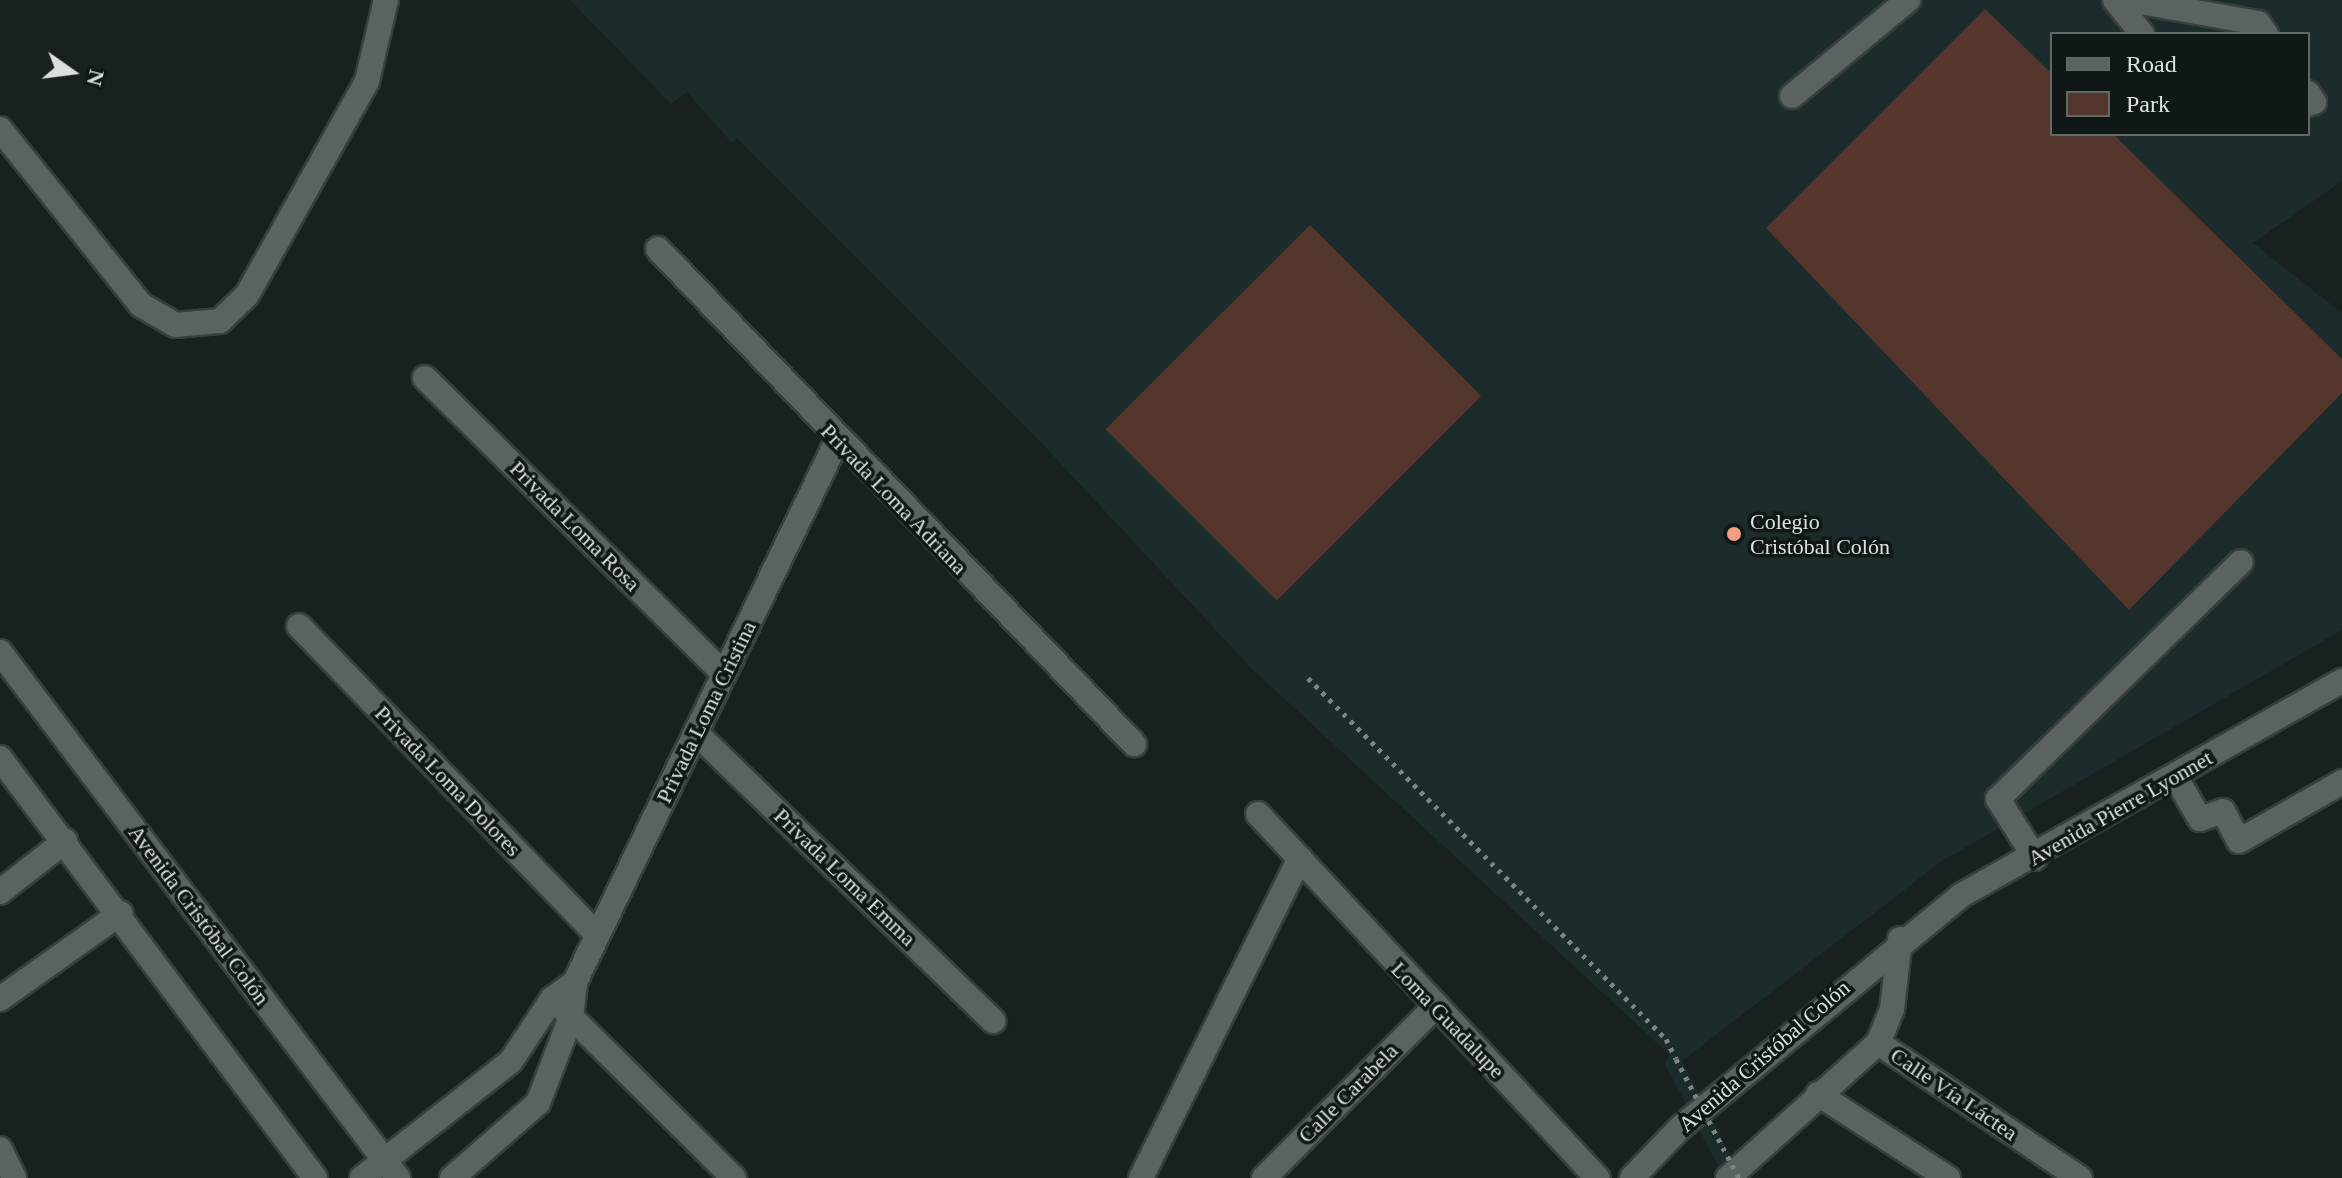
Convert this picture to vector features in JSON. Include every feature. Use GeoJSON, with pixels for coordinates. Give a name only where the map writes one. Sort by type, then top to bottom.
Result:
{"type":"FeatureCollection","features":[{"type":"Feature","properties":{"kind":"street"},"geometry":{"type":"LineString","coordinates":[[0,129],[141,305],[175,325],[220,321],[247,295],[367,81],[386,0]]}},
{"type":"Feature","properties":{"kind":"street"},"geometry":{"type":"LineString","coordinates":[[1792,96],[1908,0]]}},
{"type":"Feature","properties":{"kind":"street"},"geometry":{"type":"LineString","coordinates":[[2115,0],[2140,32]]}},
{"type":"Feature","properties":{"kind":"street"},"geometry":{"type":"LineString","coordinates":[[2129,0],[2258,23],[2265,32]]}},
{"type":"Feature","properties":{"kind":"street","name":"Privada Loma Adriana"},"geometry":{"type":"LineString","coordinates":[[658,249],[837,441],[1134,744]]}},
{"type":"Feature","properties":{"kind":"street","name":"Privada Loma Rosa"},"geometry":{"type":"LineString","coordinates":[[425,378],[724,674]]}},
{"type":"Feature","properties":{"kind":"street","name":"Privada Loma Cristina"},"geometry":{"type":"LineString","coordinates":[[452,1178],[538,1103],[571,1017],[575,982],[837,441]]}},
{"type":"Feature","properties":{"kind":"street"},"geometry":{"type":"LineString","coordinates":[[2035,858],[1998,799],[2241,562]]}},
{"type":"Feature","properties":{"kind":"street","name":"Privada Loma Dolores"},"geometry":{"type":"LineString","coordinates":[[299,626],[597,935]]}},
{"type":"Feature","properties":{"kind":"street","name":"Avenida Cristóbal Colón"},"geometry":{"type":"LineString","coordinates":[[0,652],[392,1169]]}},
{"type":"Feature","properties":{"kind":"street","name":"Avenida Pierre Lyonnet"},"geometry":{"type":"LineString","coordinates":[[1900,939],[1960,896],[2035,858],[2342,681]]}},
{"type":"Feature","properties":{"kind":"street","name":"Privada Loma Emma"},"geometry":{"type":"LineString","coordinates":[[696,733],[993,1021]]}},
{"type":"Feature","properties":{"kind":"street"},"geometry":{"type":"LineString","coordinates":[[0,758],[121,913],[315,1178]]}},
{"type":"Feature","properties":{"kind":"street"},"geometry":{"type":"LineString","coordinates":[[2175,776],[2200,819],[2223,811],[2239,841],[2342,782]]}},
{"type":"Feature","properties":{"kind":"street","name":"Loma Guadalupe"},"geometry":{"type":"LineString","coordinates":[[1258,814],[1433,1009],[1598,1178]]}},
{"type":"Feature","properties":{"kind":"street"},"geometry":{"type":"LineString","coordinates":[[0,892],[65,841]]}},
{"type":"Feature","properties":{"kind":"street"},"geometry":{"type":"LineString","coordinates":[[1141,1178],[1300,858]]}},
{"type":"Feature","properties":{"kind":"street"},"geometry":{"type":"LineString","coordinates":[[0,999],[121,913]]}},
{"type":"Feature","properties":{"kind":"street","name":"Avenida Cristóbal Colón"},"geometry":{"type":"LineString","coordinates":[[1632,1178],[1900,939]]}},
{"type":"Feature","properties":{"kind":"street","name":"Calle Vía Láctea"},"geometry":{"type":"LineString","coordinates":[[1900,939],[1894,996],[1878,1043],[2080,1178]]}},
{"type":"Feature","properties":{"kind":"street","name":"Privada Loma Cristina"},"geometry":{"type":"LineString","coordinates":[[362,1178],[392,1169],[511,1061],[552,999],[575,982]]}},
{"type":"Feature","properties":{"kind":"street"},"geometry":{"type":"LineString","coordinates":[[552,999],[734,1178]]}},
{"type":"Feature","properties":{"kind":"street","name":"Calle Carabela"},"geometry":{"type":"LineString","coordinates":[[1264,1178],[1433,1009]]}},
{"type":"Feature","properties":{"kind":"street"},"geometry":{"type":"LineString","coordinates":[[1728,1178],[1878,1043]]}},
{"type":"Feature","properties":{"kind":"street"},"geometry":{"type":"LineString","coordinates":[[1818,1094],[1948,1178]]}},
{"type":"Feature","properties":{"kind":"street"},"geometry":{"type":"LineString","coordinates":[[0,1149],[14,1178]]}},
{"type":"Feature","properties":{"kind":"path"},"geometry":{"type":"LineString","coordinates":[[1308,678],[1666,1039],[1739,1178]]}},
{"type":"Feature","properties":{"kind":"shaded area","name":"Colegio Cristóbal Colón"},"geometry":{"type":"Polygon","coordinates":[[[570,0],[2342,0],[2342,181],[2253,243],[2342,313],[2342,630],[1942,861],[1682,1061],[1742,1178],[1724,1178],[1665,1064],[1669,1054],[1251,668],[1036,437],[737,138],[732,143],[687,92],[671,104],[570,0]]]}},
{"type":"Feature","properties":{"kind":"green space"},"geometry":{"type":"Polygon","coordinates":[[[1985,9],[2050,72],[2050,136],[2115,136],[2342,359],[2342,393],[2129,610],[1766,228],[1985,9]]]}},
{"type":"Feature","properties":{"kind":"green space"},"geometry":{"type":"Polygon","coordinates":[[[1310,225],[1481,396],[1277,600],[1106,429],[1310,225]]]}},
{"type":"Feature","properties":{"kind":"place","name":"Colegio Cristóbal Colón"},"geometry":{"type":"Point","coordinates":[1734,534]}}]}
